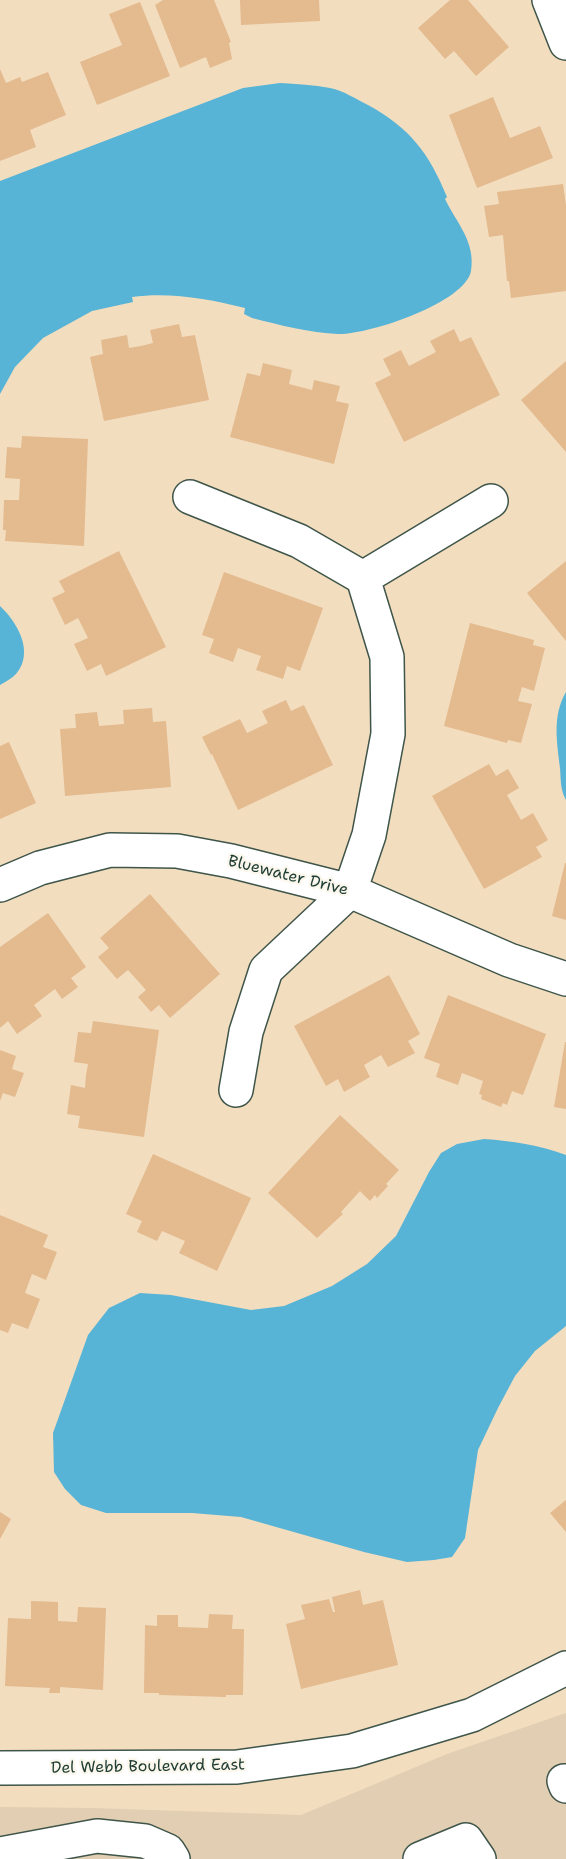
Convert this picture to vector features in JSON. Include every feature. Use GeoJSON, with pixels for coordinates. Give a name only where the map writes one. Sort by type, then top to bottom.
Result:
{"type":"FeatureCollection","features":[{"type":"Feature","properties":{"kind":"street"},"geometry":{"type":"LineString","coordinates":[[549,0],[566,44]]}},
{"type":"Feature","properties":{"kind":"street"},"geometry":{"type":"LineString","coordinates":[[190,497],[299,541],[363,578],[387,657],[387,734],[369,835],[350,891],[266,970],[246,1032],[236,1090]]}},
{"type":"Feature","properties":{"kind":"street"},"geometry":{"type":"LineString","coordinates":[[363,578],[491,501]]}},
{"type":"Feature","properties":{"kind":"street","name":"Bluewater Drive"},"geometry":{"type":"LineString","coordinates":[[0,885],[40,868],[110,850],[177,851],[220,859],[350,891],[509,960],[566,979]]}},
{"type":"Feature","properties":{"kind":"street","name":"Del Webb Boulevard East"},"geometry":{"type":"LineString","coordinates":[[0,1768],[237,1767],[352,1751],[472,1715],[566,1668]]}},
{"type":"Feature","properties":{"kind":"street"},"geometry":{"type":"LineString","coordinates":[[0,1854],[97,1836],[145,1841],[168,1851],[173,1859]]}},
{"type":"Feature","properties":{"kind":"street"},"geometry":{"type":"LineString","coordinates":[[420,1859],[466,1840],[479,1859]]}},
{"type":"Feature","properties":{"kind":"shaded area"},"geometry":{"type":"Polygon","coordinates":[[[566,1713],[566,1859],[0,1859],[0,1807],[301,1815],[447,1754],[566,1713]]]}},
{"type":"Feature","properties":{"kind":"water"},"geometry":{"type":"Polygon","coordinates":[[[280,83],[335,89],[383,114],[407,133],[433,167],[447,197],[445,199],[468,242],[472,261],[471,271],[465,283],[452,294],[414,315],[371,329],[338,334],[284,326],[252,318],[244,314],[245,308],[203,299],[161,295],[132,297],[133,302],[92,311],[43,338],[15,367],[0,394],[0,181],[243,88],[280,83]]]}},
{"type":"Feature","properties":{"kind":"water"},"geometry":{"type":"Polygon","coordinates":[[[0,606],[18,629],[24,647],[24,656],[16,674],[0,685],[0,606]]]}},
{"type":"Feature","properties":{"kind":"water"},"geometry":{"type":"Polygon","coordinates":[[[566,692],[566,800],[561,784],[557,720],[566,692]]]}},
{"type":"Feature","properties":{"kind":"water"},"geometry":{"type":"Polygon","coordinates":[[[484,1139],[525,1144],[566,1155],[566,1326],[535,1351],[515,1376],[498,1408],[478,1450],[465,1538],[452,1557],[407,1562],[241,1517],[192,1513],[106,1513],[81,1505],[65,1489],[54,1472],[53,1433],[88,1335],[109,1308],[140,1293],[171,1295],[251,1310],[284,1306],[332,1286],[367,1264],[396,1236],[441,1153],[457,1144],[484,1139]]]}},
{"type":"Feature","properties":{"kind":"building"},"geometry":{"type":"Polygon","coordinates":[[[163,0],[214,0],[231,42],[229,43],[232,59],[210,68],[206,57],[180,68],[155,5],[163,0]]]}},
{"type":"Feature","properties":{"kind":"building"},"geometry":{"type":"Polygon","coordinates":[[[240,0],[319,0],[320,21],[241,25],[240,0]]]}},
{"type":"Feature","properties":{"kind":"building"},"geometry":{"type":"Polygon","coordinates":[[[450,0],[468,0],[509,47],[476,76],[454,51],[445,59],[418,28],[450,0]]]}},
{"type":"Feature","properties":{"kind":"building"},"geometry":{"type":"Polygon","coordinates":[[[140,2],[170,76],[97,105],[80,62],[122,45],[109,14],[140,2]]]}},
{"type":"Feature","properties":{"kind":"building"},"geometry":{"type":"Polygon","coordinates":[[[0,69],[6,83],[20,77],[22,82],[48,72],[66,115],[30,130],[36,147],[0,161],[0,69]]]}},
{"type":"Feature","properties":{"kind":"building"},"geometry":{"type":"Polygon","coordinates":[[[493,97],[510,138],[540,126],[553,158],[477,188],[449,115],[493,97]]]}},
{"type":"Feature","properties":{"kind":"building"},"geometry":{"type":"Polygon","coordinates":[[[563,184],[566,205],[566,291],[511,298],[509,281],[507,281],[503,235],[489,237],[484,206],[499,204],[497,192],[563,184]]]}},
{"type":"Feature","properties":{"kind":"building"},"geometry":{"type":"Polygon","coordinates":[[[179,324],[182,337],[195,335],[209,400],[104,421],[90,357],[103,354],[101,340],[127,335],[129,348],[141,346],[153,343],[150,330],[179,324]]]}},
{"type":"Feature","properties":{"kind":"building"},"geometry":{"type":"Polygon","coordinates":[[[454,329],[460,342],[471,337],[500,395],[404,442],[375,383],[391,375],[383,359],[401,350],[409,366],[436,352],[430,341],[454,329]]]}},
{"type":"Feature","properties":{"kind":"building"},"geometry":{"type":"Polygon","coordinates":[[[566,361],[566,452],[521,400],[566,361]]]}},
{"type":"Feature","properties":{"kind":"building"},"geometry":{"type":"Polygon","coordinates":[[[263,363],[292,370],[289,384],[312,390],[314,380],[340,386],[336,401],[349,404],[334,464],[230,437],[247,373],[260,376],[263,363]]]}},
{"type":"Feature","properties":{"kind":"building"},"geometry":{"type":"Polygon","coordinates":[[[22,436],[88,439],[84,546],[5,541],[4,500],[19,500],[20,479],[5,478],[7,447],[21,448],[22,436]]]}},
{"type":"Feature","properties":{"kind":"building"},"geometry":{"type":"Polygon","coordinates":[[[119,551],[166,647],[106,676],[101,664],[87,671],[74,644],[88,638],[78,618],[65,625],[52,598],[65,592],[59,581],[119,551]]]}},
{"type":"Feature","properties":{"kind":"building"},"geometry":{"type":"Polygon","coordinates":[[[566,561],[566,641],[527,593],[566,561]]]}},
{"type":"Feature","properties":{"kind":"building"},"geometry":{"type":"Polygon","coordinates":[[[224,572],[323,608],[300,671],[287,666],[283,679],[256,670],[261,656],[238,648],[233,662],[209,653],[214,639],[202,635],[224,572]]]}},
{"type":"Feature","properties":{"kind":"building"},"geometry":{"type":"Polygon","coordinates":[[[470,623],[534,640],[533,645],[545,648],[534,691],[522,687],[518,701],[532,704],[521,743],[508,740],[507,743],[444,726],[470,623]]]}},
{"type":"Feature","properties":{"kind":"building"},"geometry":{"type":"Polygon","coordinates":[[[286,700],[291,711],[304,705],[333,765],[238,810],[202,737],[240,719],[247,733],[268,723],[262,711],[286,700]]]}},
{"type":"Feature","properties":{"kind":"building"},"geometry":{"type":"Polygon","coordinates":[[[152,708],[153,722],[166,721],[171,787],[65,796],[60,729],[76,728],[75,714],[97,712],[99,726],[124,724],[123,710],[152,708]]]}},
{"type":"Feature","properties":{"kind":"building"},"geometry":{"type":"Polygon","coordinates":[[[9,742],[36,803],[0,819],[0,746],[9,742]]]}},
{"type":"Feature","properties":{"kind":"building"},"geometry":{"type":"Polygon","coordinates":[[[489,764],[496,776],[508,769],[519,788],[507,795],[521,820],[533,813],[548,840],[536,847],[542,857],[484,889],[432,796],[489,764]]]}},
{"type":"Feature","properties":{"kind":"building"},"geometry":{"type":"Polygon","coordinates":[[[566,863],[566,920],[552,916],[566,863]]]}},
{"type":"Feature","properties":{"kind":"building"},"geometry":{"type":"Polygon","coordinates":[[[150,894],[220,974],[170,1018],[159,1005],[151,1012],[138,997],[146,990],[128,970],[117,979],[98,957],[109,948],[100,938],[150,894]]]}},
{"type":"Feature","properties":{"kind":"building"},"geometry":{"type":"Polygon","coordinates":[[[48,913],[86,967],[71,978],[78,987],[62,999],[55,989],[34,1005],[42,1016],[17,1034],[8,1021],[0,1028],[0,947],[48,913]]]}},
{"type":"Feature","properties":{"kind":"building"},"geometry":{"type":"Polygon","coordinates":[[[389,975],[420,1034],[408,1041],[415,1053],[388,1067],[381,1055],[364,1065],[370,1077],[344,1092],[338,1079],[326,1086],[294,1026],[389,975]]]}},
{"type":"Feature","properties":{"kind":"building"},"geometry":{"type":"Polygon","coordinates":[[[448,995],[546,1034],[523,1095],[512,1091],[507,1105],[503,1103],[501,1107],[481,1099],[482,1095],[479,1094],[483,1081],[462,1073],[458,1085],[436,1077],[440,1064],[424,1058],[448,995]]]}},
{"type":"Feature","properties":{"kind":"building"},"geometry":{"type":"Polygon","coordinates":[[[93,1021],[159,1030],[144,1137],[78,1128],[80,1116],[67,1114],[71,1085],[85,1088],[88,1064],[74,1062],[78,1032],[91,1033],[93,1021]]]}},
{"type":"Feature","properties":{"kind":"building"},"geometry":{"type":"Polygon","coordinates":[[[566,1042],[566,1109],[554,1107],[566,1042]]]}},
{"type":"Feature","properties":{"kind":"building"},"geometry":{"type":"Polygon","coordinates":[[[0,1050],[16,1056],[12,1069],[24,1073],[15,1097],[3,1093],[0,1101],[0,1050]]]}},
{"type":"Feature","properties":{"kind":"building"},"geometry":{"type":"Polygon","coordinates":[[[340,1115],[399,1170],[377,1198],[375,1195],[370,1201],[360,1191],[341,1212],[343,1214],[317,1238],[268,1193],[340,1115]]]}},
{"type":"Feature","properties":{"kind":"building"},"geometry":{"type":"Polygon","coordinates":[[[153,1154],[251,1198],[217,1271],[179,1253],[185,1241],[162,1231],[157,1241],[137,1232],[142,1221],[126,1214],[153,1154]]]}},
{"type":"Feature","properties":{"kind":"building"},"geometry":{"type":"Polygon","coordinates":[[[0,1215],[48,1235],[43,1247],[57,1252],[46,1280],[32,1274],[25,1293],[40,1299],[28,1329],[12,1323],[8,1333],[0,1330],[0,1215]]]}},
{"type":"Feature","properties":{"kind":"building"},"geometry":{"type":"Polygon","coordinates":[[[566,1500],[566,1532],[550,1513],[566,1500]]]}},
{"type":"Feature","properties":{"kind":"building"},"geometry":{"type":"Polygon","coordinates":[[[0,1512],[11,1519],[0,1539],[0,1512]]]}},
{"type":"Feature","properties":{"kind":"building"},"geometry":{"type":"Polygon","coordinates":[[[360,1590],[363,1605],[383,1600],[398,1665],[301,1689],[286,1624],[305,1619],[301,1605],[329,1599],[333,1612],[335,1612],[332,1597],[360,1590]]]}},
{"type":"Feature","properties":{"kind":"building"},"geometry":{"type":"Polygon","coordinates":[[[31,1601],[58,1602],[58,1621],[77,1622],[78,1607],[106,1608],[103,1690],[60,1687],[60,1693],[49,1693],[50,1688],[5,1686],[8,1618],[31,1619],[31,1601]]]}},
{"type":"Feature","properties":{"kind":"building"},"geometry":{"type":"Polygon","coordinates":[[[209,1614],[233,1615],[232,1629],[244,1629],[243,1695],[226,1695],[226,1697],[144,1693],[145,1625],[157,1626],[157,1615],[178,1615],[178,1627],[208,1628],[209,1614]]]}}]}
